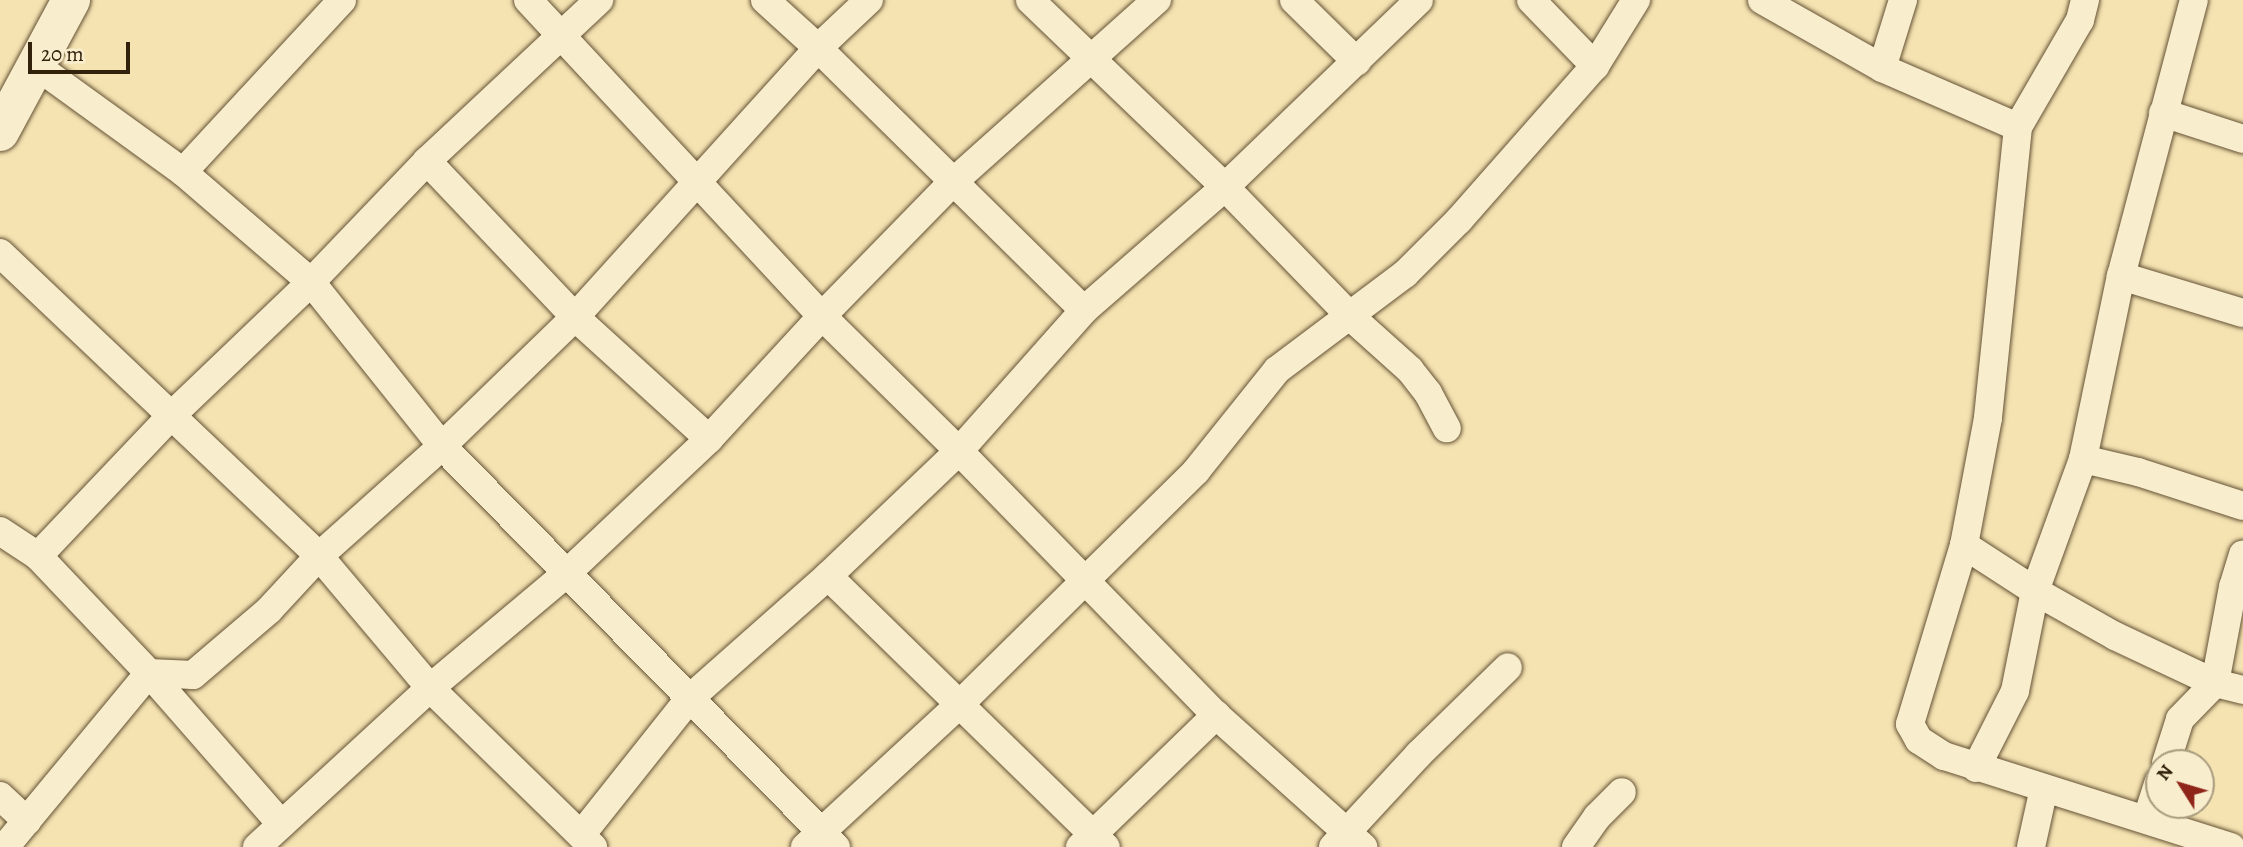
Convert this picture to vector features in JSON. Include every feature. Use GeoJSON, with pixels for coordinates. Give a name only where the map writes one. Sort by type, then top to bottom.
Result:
{"type":"FeatureCollection","features":[{"type":"Feature","properties":{"kind":"street"},"geometry":{"type":"LineString","coordinates":[[0,132],[38,66],[71,0]]}},
{"type":"Feature","properties":{"kind":"street"},"geometry":{"type":"LineString","coordinates":[[183,172],[342,0]]}},
{"type":"Feature","properties":{"kind":"street"},"geometry":{"type":"LineString","coordinates":[[528,0],[822,316],[959,451],[1216,715],[1348,842],[1428,746],[1508,667]]}},
{"type":"Feature","properties":{"kind":"street"},"geometry":{"type":"LineString","coordinates":[[38,556],[172,415],[312,282],[427,161],[599,0]]}},
{"type":"Feature","properties":{"kind":"street"},"geometry":{"type":"LineString","coordinates":[[765,0],[818,48],[952,183],[1084,310]]}},
{"type":"Feature","properties":{"kind":"street"},"geometry":{"type":"LineString","coordinates":[[149,673],[194,675],[269,610],[319,556],[442,446],[575,317],[818,48],[869,0]]}},
{"type":"Feature","properties":{"kind":"street"},"geometry":{"type":"LineString","coordinates":[[1030,0],[1225,187],[1351,317],[1410,370],[1428,393],[1447,428]]}},
{"type":"Feature","properties":{"kind":"street"},"geometry":{"type":"LineString","coordinates":[[257,847],[430,688],[568,573],[709,439],[822,316],[952,183],[1089,57],[1157,0]]}},
{"type":"Feature","properties":{"kind":"street"},"geometry":{"type":"LineString","coordinates":[[1294,0],[1357,62]]}},
{"type":"Feature","properties":{"kind":"street"},"geometry":{"type":"LineString","coordinates":[[0,253],[319,556],[430,688],[587,841],[689,699],[828,576],[959,451],[1084,310],[1225,187],[1419,0]]}},
{"type":"Feature","properties":{"kind":"street"},"geometry":{"type":"LineString","coordinates":[[1531,0],[1595,66]]}},
{"type":"Feature","properties":{"kind":"street"},"geometry":{"type":"LineString","coordinates":[[38,66],[183,172],[312,282],[442,446],[689,699],[820,842],[1196,471],[1277,370],[1405,274],[1459,220],[1595,66],[1636,0]]}},
{"type":"Feature","properties":{"kind":"street"},"geometry":{"type":"LineString","coordinates":[[1762,0],[1882,68],[2018,127]]}},
{"type":"Feature","properties":{"kind":"street"},"geometry":{"type":"LineString","coordinates":[[1882,68],[1903,0]]}},
{"type":"Feature","properties":{"kind":"street"},"geometry":{"type":"LineString","coordinates":[[2085,0],[2080,20],[2018,127],[1988,418],[1964,545],[1910,724],[1919,740],[1944,756],[1976,768],[2145,817]]}},
{"type":"Feature","properties":{"kind":"street"},"geometry":{"type":"LineString","coordinates":[[1976,768],[2015,691],[2035,591],[2083,459],[2121,276],[2194,0]]}},
{"type":"Feature","properties":{"kind":"street"},"geometry":{"type":"LineString","coordinates":[[2163,113],[2243,139]]}},
{"type":"Feature","properties":{"kind":"street"},"geometry":{"type":"LineString","coordinates":[[427,161],[575,317],[709,439]]}},
{"type":"Feature","properties":{"kind":"street"},"geometry":{"type":"LineString","coordinates":[[2121,276],[2243,313]]}},
{"type":"Feature","properties":{"kind":"street"},"geometry":{"type":"LineString","coordinates":[[2083,459],[2138,472],[2243,506]]}},
{"type":"Feature","properties":{"kind":"street"},"geometry":{"type":"LineString","coordinates":[[0,531],[38,556],[149,673],[281,824]]}},
{"type":"Feature","properties":{"kind":"street"},"geometry":{"type":"LineString","coordinates":[[1964,545],[2035,591],[2115,636],[2215,683],[2243,690]]}},
{"type":"Feature","properties":{"kind":"street"},"geometry":{"type":"LineString","coordinates":[[2170,749],[2180,719],[2215,683],[2232,587],[2243,554]]}},
{"type":"Feature","properties":{"kind":"street"},"geometry":{"type":"LineString","coordinates":[[828,576],[959,705],[1093,843],[1216,715]]}},
{"type":"Feature","properties":{"kind":"street"},"geometry":{"type":"LineString","coordinates":[[5,847],[149,673]]}},
{"type":"Feature","properties":{"kind":"street"},"geometry":{"type":"LineString","coordinates":[[2031,847],[2044,788]]}},
{"type":"Feature","properties":{"kind":"street"},"geometry":{"type":"LineString","coordinates":[[1588,842],[1622,792]]}},
{"type":"Feature","properties":{"kind":"street"},"geometry":{"type":"LineString","coordinates":[[0,796],[27,821]]}},
{"type":"Feature","properties":{"kind":"street"},"geometry":{"type":"LineString","coordinates":[[2150,819],[2231,847]]}}]}
